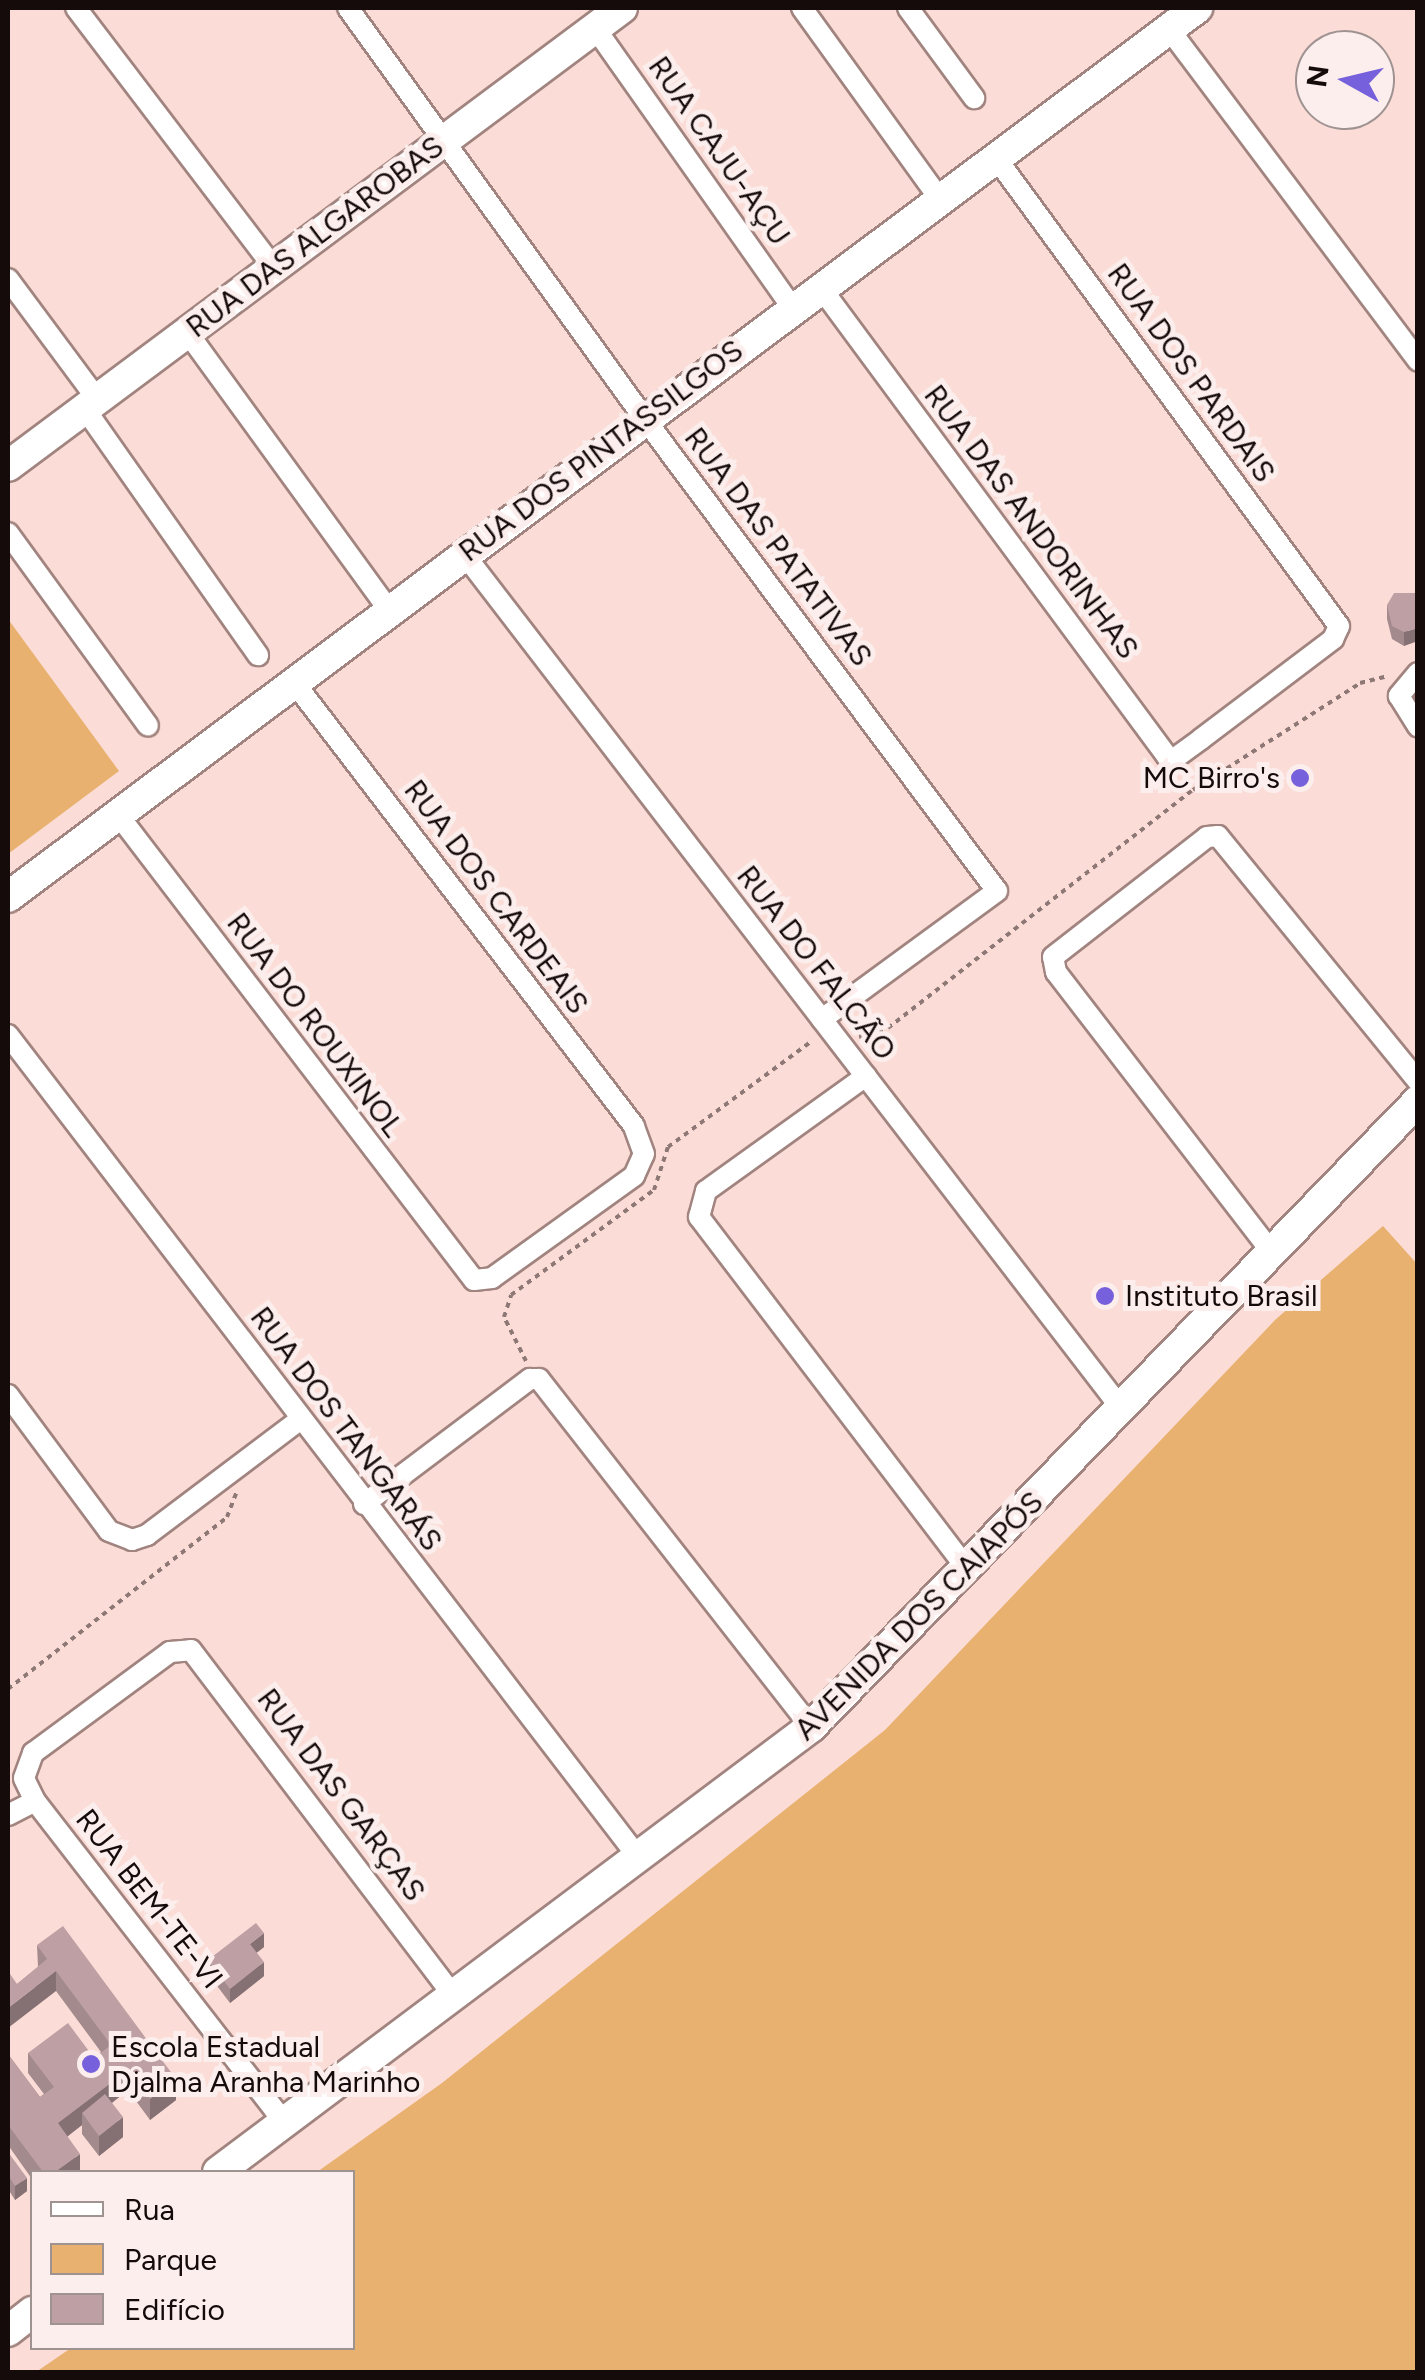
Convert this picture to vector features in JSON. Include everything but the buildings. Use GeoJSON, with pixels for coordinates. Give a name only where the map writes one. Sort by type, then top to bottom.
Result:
{"type":"FeatureCollection","features":[{"type":"Feature","properties":{"kind":"street"},"geometry":{"type":"LineString","coordinates":[[76,8],[272,267]]}},
{"type":"Feature","properties":{"kind":"street","name":"RUA DAS PATATIVAS"},"geometry":{"type":"LineString","coordinates":[[348,8],[644,418],[997,890],[826,1036]]}},
{"type":"Feature","properties":{"kind":"street","name":"RUA DAS ALGAROBAS"},"geometry":{"type":"LineString","coordinates":[[8,466],[621,8]]}},
{"type":"Feature","properties":{"kind":"street"},"geometry":{"type":"LineString","coordinates":[[802,8],[940,199]]}},
{"type":"Feature","properties":{"kind":"street"},"geometry":{"type":"LineString","coordinates":[[908,8],[974,98]]}},
{"type":"Feature","properties":{"kind":"street","name":"RUA DOS PINTASSILGOS"},"geometry":{"type":"LineString","coordinates":[[8,897],[116,812],[1197,8]]}},
{"type":"Feature","properties":{"kind":"street","name":"RUA CAJU-AÇU"},"geometry":{"type":"LineString","coordinates":[[595,28],[793,309]]}},
{"type":"Feature","properties":{"kind":"street"},"geometry":{"type":"LineString","coordinates":[[1169,28],[1418,361]]}},
{"type":"Feature","properties":{"kind":"street","name":"RUA DOS PARDAIS"},"geometry":{"type":"LineString","coordinates":[[996,158],[1338,624],[1333,639],[1201,739]]}},
{"type":"Feature","properties":{"kind":"street"},"geometry":{"type":"LineString","coordinates":[[8,280],[258,655]]}},
{"type":"Feature","properties":{"kind":"street","name":"RUA DAS ANDORINHAS"},"geometry":{"type":"LineString","coordinates":[[821,288],[1171,761],[1201,739]]}},
{"type":"Feature","properties":{"kind":"street"},"geometry":{"type":"LineString","coordinates":[[188,332],[388,610]]}},
{"type":"Feature","properties":{"kind":"street"},"geometry":{"type":"LineString","coordinates":[[8,533],[148,726]]}},
{"type":"Feature","properties":{"kind":"street","name":"RUA DO FALCÃO"},"geometry":{"type":"LineString","coordinates":[[464,554],[826,1036],[866,1076],[1121,1408]]}},
{"type":"Feature","properties":{"kind":"street"},"geometry":{"type":"LineString","coordinates":[[1410,679],[1400,701],[1418,726]]}},
{"type":"Feature","properties":{"kind":"street","name":"RUA DOS CARDEAIS"},"geometry":{"type":"LineString","coordinates":[[292,681],[634,1126],[644,1154],[634,1176],[492,1278],[466,1274]]}},
{"type":"Feature","properties":{"kind":"street","name":"RUA DO ROUXINOL"},"geometry":{"type":"LineString","coordinates":[[116,812],[466,1274]]}},
{"type":"Feature","properties":{"kind":"street"},"geometry":{"type":"LineString","coordinates":[[1270,1250],[1056,972],[1053,957],[1207,837],[1226,840],[1418,1081]]}},
{"type":"Feature","properties":{"kind":"street","name":"RUA DOS TANGARÁS"},"geometry":{"type":"LineString","coordinates":[[8,1035],[638,1857]]}},
{"type":"Feature","properties":{"kind":"street"},"geometry":{"type":"LineString","coordinates":[[866,1076],[706,1191],[698,1217],[704,1233],[966,1568]]}},
{"type":"Feature","properties":{"kind":"street","name":"AVENIDA DOS CAIAPÓS"},"geometry":{"type":"LineString","coordinates":[[221,2170],[811,1727],[1418,1101]]}},
{"type":"Feature","properties":{"kind":"street"},"geometry":{"type":"LineString","coordinates":[[364,1504],[530,1378],[542,1384],[811,1727]]}},
{"type":"Feature","properties":{"kind":"street"},"geometry":{"type":"LineString","coordinates":[[8,1395],[109,1531],[132,1540],[148,1535],[301,1418]]}},
{"type":"Feature","properties":{"kind":"street","name":"RUA DAS GARÇAS"},"geometry":{"type":"LineString","coordinates":[[33,1753],[170,1652],[191,1650],[201,1658],[454,1996]]}},
{"type":"Feature","properties":{"kind":"street","name":"RUA BEM-TE-VI"},"geometry":{"type":"LineString","coordinates":[[33,1753],[24,1778],[34,1800],[284,2122]]}},
{"type":"Feature","properties":{"kind":"street"},"geometry":{"type":"LineString","coordinates":[[8,1816],[34,1800]]}},
{"type":"Feature","properties":{"kind":"street"},"geometry":{"type":"LineString","coordinates":[[8,2331],[30,2314]]}},
{"type":"Feature","properties":{"kind":"path"},"geometry":{"type":"LineString","coordinates":[[523,1366],[525,1356],[504,1317],[510,1295],[654,1190],[668,1147],[678,1138],[814,1039],[867,1037],[888,1028],[1193,790],[1360,683],[1382,675],[1410,679]]}},
{"type":"Feature","properties":{"kind":"path"},"geometry":{"type":"LineString","coordinates":[[8,1689],[227,1517],[236,1494],[232,1471]]}},
{"type":"Feature","properties":{"kind":"green space"},"geometry":{"type":"Polygon","coordinates":[[[8,619],[119,771],[8,854],[8,619]]]}},
{"type":"Feature","properties":{"kind":"green space"},"geometry":{"type":"Polygon","coordinates":[[[1383,1226],[1418,1265],[1417,2372],[36,2372],[68,2350],[355,2350],[355,2170],[320,2170],[442,2083],[885,1730],[1275,1320],[1383,1226]]]}},
{"type":"Feature","properties":{"kind":"place","name":"MC Birro's"},"geometry":{"type":"Point","coordinates":[1300,778]}},
{"type":"Feature","properties":{"kind":"place","name":"Instituto Brasil"},"geometry":{"type":"Point","coordinates":[1105,1296]}},
{"type":"Feature","properties":{"kind":"place","name":"Escola Estadual Djalma Aranha Marinho"},"geometry":{"type":"Point","coordinates":[91,2064]}}]}
